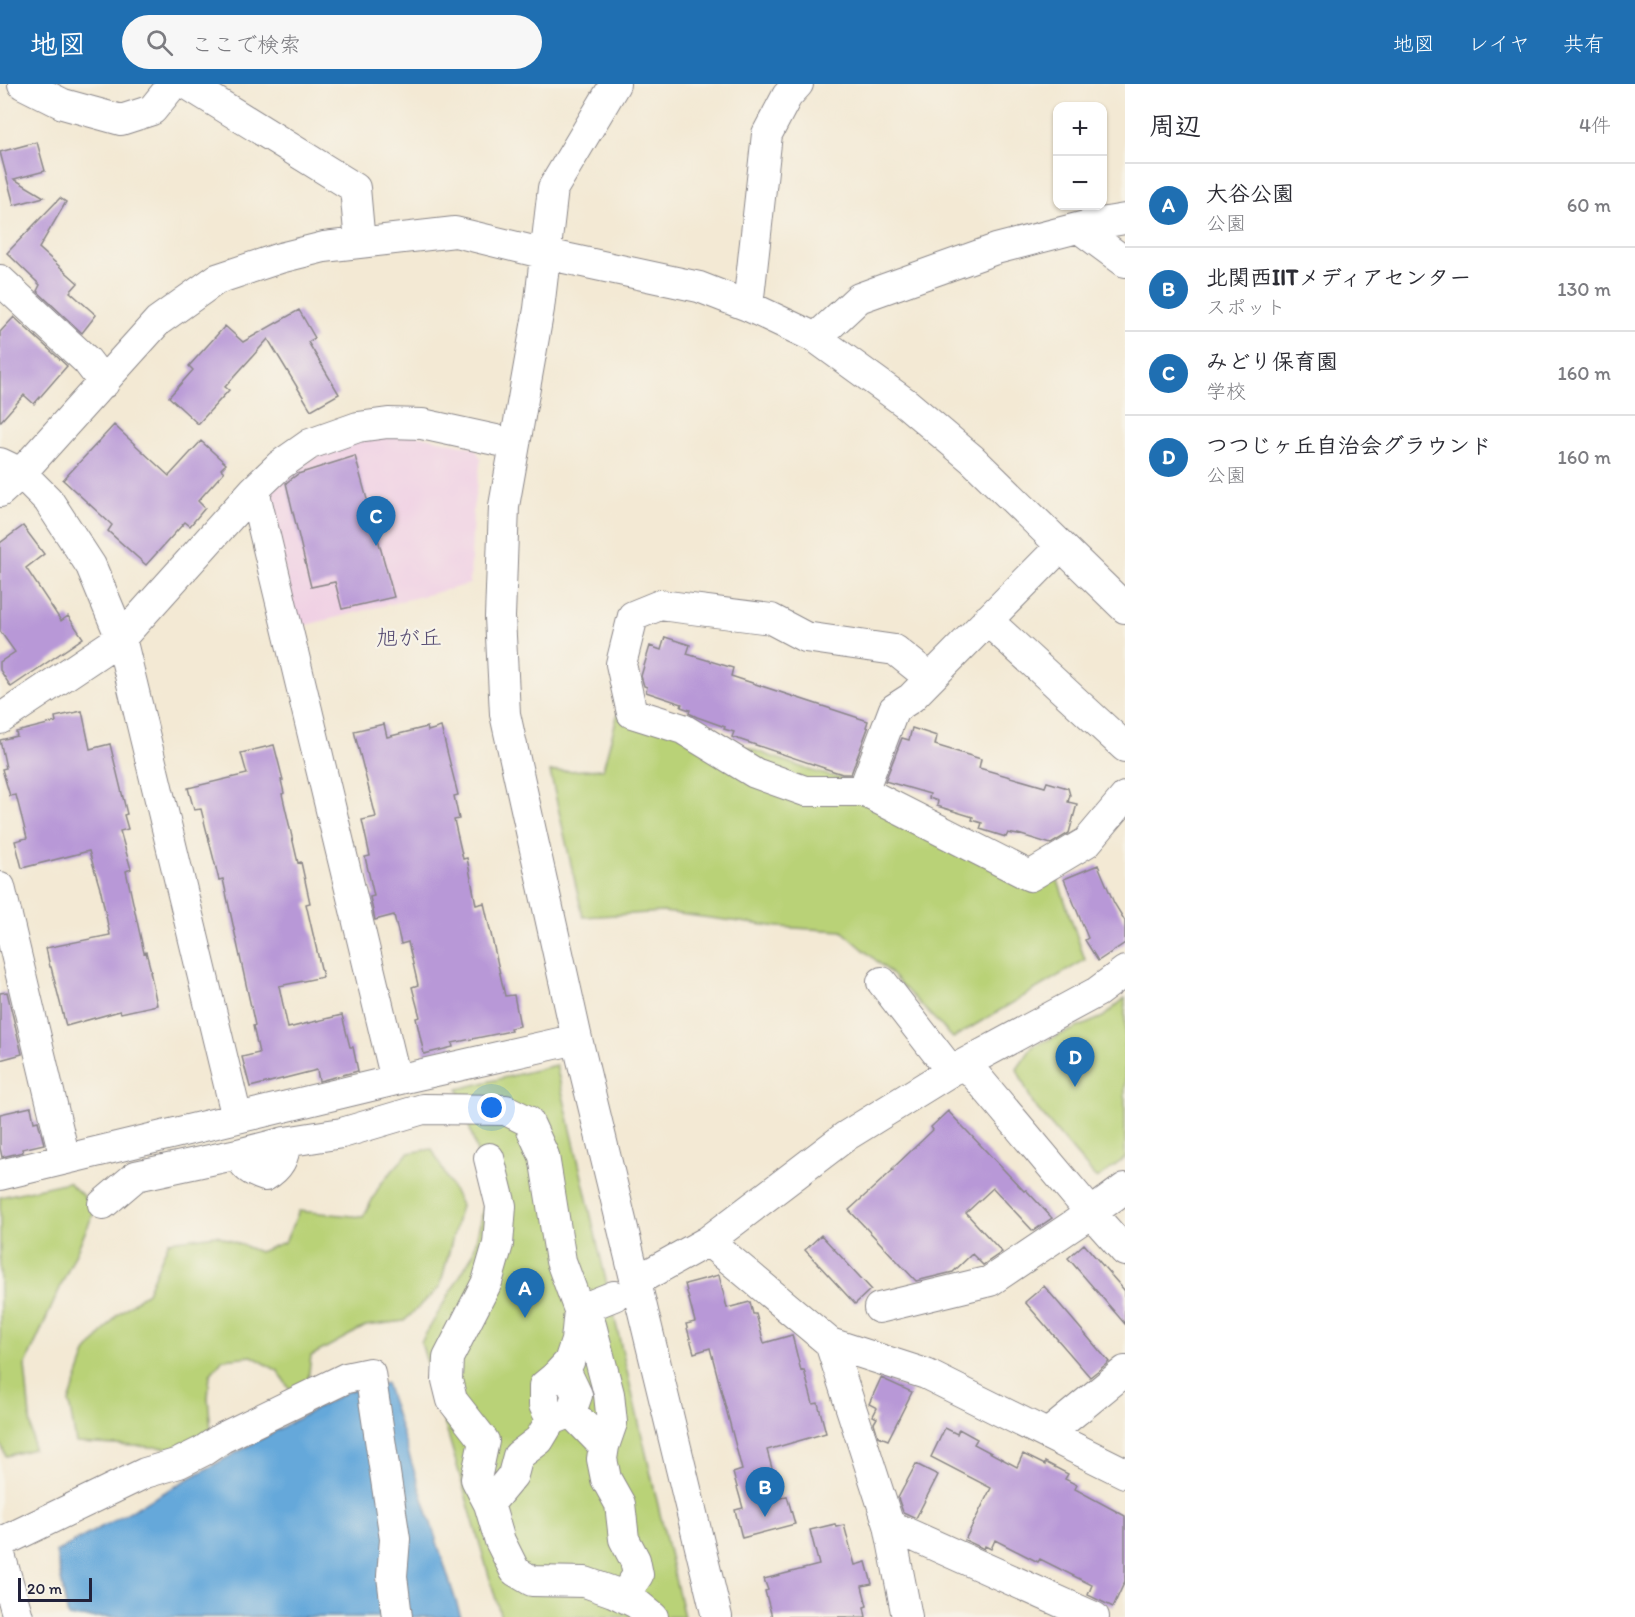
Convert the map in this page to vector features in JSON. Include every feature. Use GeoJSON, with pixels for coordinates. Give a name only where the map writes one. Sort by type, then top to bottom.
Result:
{"type":"FeatureCollection","features":[{"type":"Feature","properties":{"kind":"street"},"geometry":{"type":"LineString","coordinates":[[23,84],[63,104],[121,120],[152,110],[173,84]]}},
{"type":"Feature","properties":{"kind":"street"},"geometry":{"type":"LineString","coordinates":[[187,84],[355,188],[360,243]]}},
{"type":"Feature","properties":{"kind":"street"},"geometry":{"type":"LineString","coordinates":[[615,84],[553,188],[539,309],[504,506],[501,617],[505,714],[577,1039],[625,1289],[717,1617]]}},
{"type":"Feature","properties":{"kind":"street"},"geometry":{"type":"LineString","coordinates":[[748,306],[767,134],[787,96],[798,84]]}},
{"type":"Feature","properties":{"kind":"street"},"geometry":{"type":"LineString","coordinates":[[816,338],[859,298],[996,249],[1125,219]]}},
{"type":"Feature","properties":{"kind":"street"},"geometry":{"type":"LineString","coordinates":[[1079,228],[1125,262]]}},
{"type":"Feature","properties":{"kind":"street"},"geometry":{"type":"LineString","coordinates":[[237,1118],[121,638],[92,566],[48,500],[7,476],[104,383],[158,321],[217,279],[280,258],[324,247],[455,232],[699,287],[748,306],[816,338],[907,404],[972,459],[1125,608]]}},
{"type":"Feature","properties":{"kind":"street"},"geometry":{"type":"LineString","coordinates":[[0,280],[87,361],[104,383]]}},
{"type":"Feature","properties":{"kind":"street"},"geometry":{"type":"LineString","coordinates":[[0,719],[121,638],[254,490],[280,465],[310,444],[358,427],[388,423],[422,424],[514,444]]}},
{"type":"Feature","properties":{"kind":"street"},"geometry":{"type":"LineString","coordinates":[[254,490],[396,1080]]}},
{"type":"Feature","properties":{"kind":"street"},"geometry":{"type":"LineString","coordinates":[[863,791],[894,710],[911,698],[1062,546]]}},
{"type":"Feature","properties":{"kind":"street"},"geometry":{"type":"LineString","coordinates":[[930,678],[895,650],[805,637],[771,619],[660,605],[633,616],[621,664],[632,713],[683,729],[755,773],[805,791],[863,791],[1029,876],[1087,842],[1125,797]]}},
{"type":"Feature","properties":{"kind":"street"},"geometry":{"type":"LineString","coordinates":[[987,620],[1125,747]]}},
{"type":"Feature","properties":{"kind":"street"},"geometry":{"type":"LineString","coordinates":[[0,887],[66,1158]]}},
{"type":"Feature","properties":{"kind":"street"},"geometry":{"type":"LineString","coordinates":[[579,1310],[625,1289],[708,1241],[846,1136],[958,1067],[1097,992],[1125,971]]}},
{"type":"Feature","properties":{"kind":"street"},"geometry":{"type":"LineString","coordinates":[[882,982],[912,1019],[1125,1251]]}},
{"type":"Feature","properties":{"kind":"street"},"geometry":{"type":"LineString","coordinates":[[0,1175],[577,1039]]}},
{"type":"Feature","properties":{"kind":"street"},"geometry":{"type":"LineString","coordinates":[[103,1204],[135,1176],[285,1142],[339,1121],[423,1109],[506,1110],[528,1121],[544,1156],[561,1261],[579,1310],[591,1325],[609,1394],[612,1423],[602,1459],[606,1479],[620,1504],[624,1539],[635,1560],[638,1575],[623,1597]]}},
{"type":"Feature","properties":{"kind":"street"},"geometry":{"type":"LineString","coordinates":[[489,1158],[501,1206],[498,1244],[487,1282],[448,1358],[447,1369],[452,1401],[484,1441],[476,1479],[489,1504],[500,1541],[515,1571],[532,1581],[585,1581],[636,1603],[652,1617]]}},
{"type":"Feature","properties":{"kind":"street"},"geometry":{"type":"LineString","coordinates":[[879,1308],[990,1281],[1125,1188]]}},
{"type":"Feature","properties":{"kind":"street"},"geometry":{"type":"LineString","coordinates":[[708,1241],[830,1343],[926,1374],[1125,1473]]}},
{"type":"Feature","properties":{"kind":"street"},"geometry":{"type":"LineString","coordinates":[[579,1310],[576,1341],[569,1362],[544,1386],[544,1405],[604,1446]]}},
{"type":"Feature","properties":{"kind":"street"},"geometry":{"type":"LineString","coordinates":[[830,1343],[889,1525],[907,1617]]}},
{"type":"Feature","properties":{"kind":"street"},"geometry":{"type":"LineString","coordinates":[[0,1543],[145,1473],[179,1463],[222,1438],[346,1378],[370,1372],[395,1539],[392,1576],[397,1617]]}},
{"type":"Feature","properties":{"kind":"street"},"geometry":{"type":"LineString","coordinates":[[1048,1434],[1122,1381]]}},
{"type":"Feature","properties":{"kind":"street"},"geometry":{"type":"LineString","coordinates":[[489,1504],[513,1475],[518,1456],[539,1440],[561,1416]]}},
{"type":"Feature","properties":{"kind":"street"},"geometry":{"type":"LineString","coordinates":[[480,1456],[497,1452],[518,1456]]}},
{"type":"Feature","properties":{"kind":"street"},"geometry":{"type":"LineString","coordinates":[[889,1525],[1094,1617]]}},
{"type":"Feature","properties":{"kind":"street"},"geometry":{"type":"LineString","coordinates":[[0,1555],[18,1617]]}},
{"type":"Feature","properties":{"kind":"shaded area"},"geometry":{"type":"Polygon","coordinates":[[[408,433],[475,448],[481,459],[473,509],[470,584],[298,627],[267,494],[291,470],[347,441],[408,433]]]}},
{"type":"Feature","properties":{"kind":"green space"},"geometry":{"type":"Polygon","coordinates":[[[619,709],[726,740],[812,771],[871,786],[1008,862],[1052,863],[1085,960],[953,1038],[887,970],[842,931],[779,927],[664,912],[583,917],[550,772],[603,769],[619,709]]]}},
{"type":"Feature","properties":{"kind":"green space"},"geometry":{"type":"Polygon","coordinates":[[[1125,998],[1125,1158],[1097,1179],[1033,1104],[1017,1069],[1033,1046],[1103,1017],[1125,998]]]}},
{"type":"Feature","properties":{"kind":"green space"},"geometry":{"type":"Polygon","coordinates":[[[556,1065],[684,1617],[501,1617],[421,1342],[473,1254],[488,1189],[458,1089],[556,1065]]]}},
{"type":"Feature","properties":{"kind":"green space"},"geometry":{"type":"Polygon","coordinates":[[[432,1149],[461,1205],[440,1287],[404,1321],[366,1326],[311,1356],[308,1380],[291,1392],[278,1371],[252,1356],[223,1359],[210,1375],[208,1398],[211,1430],[173,1448],[76,1443],[69,1402],[86,1353],[117,1315],[147,1292],[169,1241],[217,1235],[259,1252],[285,1242],[299,1211],[363,1217],[380,1185],[408,1153],[432,1149]]]}},
{"type":"Feature","properties":{"kind":"green space"},"geometry":{"type":"Polygon","coordinates":[[[68,1182],[96,1208],[25,1366],[33,1449],[6,1456],[0,1443],[0,1197],[68,1182]]]}},
{"type":"Feature","properties":{"kind":"water"},"geometry":{"type":"Polygon","coordinates":[[[386,1383],[461,1617],[68,1617],[56,1552],[348,1391],[386,1383]]]}},
{"type":"Feature","properties":{"kind":"building"},"geometry":{"type":"Polygon","coordinates":[[[37,142],[45,171],[14,179],[44,197],[14,205],[0,152],[37,142]]]}},
{"type":"Feature","properties":{"kind":"building"},"geometry":{"type":"Polygon","coordinates":[[[60,198],[66,202],[39,248],[78,283],[70,292],[96,315],[82,333],[37,291],[40,285],[7,253],[60,198]]]}},
{"type":"Feature","properties":{"kind":"building"},"geometry":{"type":"Polygon","coordinates":[[[299,310],[315,338],[308,342],[339,394],[311,410],[268,339],[225,387],[229,390],[198,424],[169,397],[193,370],[189,366],[225,326],[243,342],[299,310]]]}},
{"type":"Feature","properties":{"kind":"building"},"geometry":{"type":"Polygon","coordinates":[[[14,317],[67,366],[34,404],[24,395],[0,422],[0,332],[14,317]]]}},
{"type":"Feature","properties":{"kind":"building"},"geometry":{"type":"Polygon","coordinates":[[[114,425],[169,476],[201,441],[226,464],[221,469],[224,472],[198,501],[205,508],[190,526],[185,522],[146,565],[108,531],[112,525],[63,480],[114,425]]]}},
{"type":"Feature","properties":{"kind":"building"},"geometry":{"type":"Polygon","coordinates":[[[355,456],[394,597],[342,609],[335,582],[311,587],[286,483],[298,474],[355,456]]]}},
{"type":"Feature","properties":{"kind":"building"},"geometry":{"type":"Polygon","coordinates":[[[23,526],[44,554],[26,568],[61,621],[68,616],[83,638],[11,687],[0,670],[0,662],[15,652],[0,631],[0,543],[23,526]]]}},
{"type":"Feature","properties":{"kind":"building"},"geometry":{"type":"Polygon","coordinates":[[[665,637],[690,645],[687,654],[733,668],[731,676],[868,721],[866,727],[868,728],[851,774],[842,774],[732,737],[734,732],[689,713],[690,710],[681,707],[682,704],[646,692],[647,687],[644,686],[641,676],[650,646],[661,650],[665,637]]]}},
{"type":"Feature","properties":{"kind":"building"},"geometry":{"type":"Polygon","coordinates":[[[82,711],[90,749],[110,744],[127,814],[124,815],[128,829],[120,831],[131,869],[126,871],[144,953],[146,952],[151,971],[157,1005],[121,1013],[120,1011],[66,1026],[46,948],[110,935],[101,892],[89,851],[22,868],[15,841],[27,838],[16,795],[10,796],[2,769],[6,768],[0,740],[17,736],[16,732],[56,722],[55,717],[82,711]]]}},
{"type":"Feature","properties":{"kind":"building"},"geometry":{"type":"Polygon","coordinates":[[[384,724],[387,737],[427,727],[428,731],[441,727],[458,795],[454,796],[459,819],[454,820],[463,859],[467,858],[476,905],[484,903],[505,996],[514,995],[520,1026],[510,1028],[511,1031],[452,1043],[453,1047],[424,1054],[416,1018],[420,1017],[412,987],[418,985],[408,942],[401,944],[394,915],[375,920],[370,897],[374,896],[365,857],[370,856],[362,820],[376,817],[354,731],[384,724]]]}},
{"type":"Feature","properties":{"kind":"building"},"geometry":{"type":"Polygon","coordinates":[[[912,728],[937,736],[935,745],[981,759],[979,768],[1045,787],[1047,782],[1068,788],[1070,795],[1068,802],[1077,804],[1069,833],[1051,844],[1018,834],[1008,833],[1006,837],[980,829],[982,823],[972,820],[973,817],[937,806],[938,801],[929,798],[930,794],[885,781],[902,738],[909,740],[912,728]]]}},
{"type":"Feature","properties":{"kind":"building"},"geometry":{"type":"Polygon","coordinates":[[[274,745],[283,780],[281,780],[284,793],[282,794],[310,903],[306,904],[323,977],[279,986],[288,1028],[342,1015],[358,1071],[319,1081],[317,1070],[250,1087],[242,1057],[259,1053],[253,1026],[255,1025],[223,879],[219,880],[201,809],[194,810],[188,788],[247,774],[241,753],[274,745]]]}},
{"type":"Feature","properties":{"kind":"building"},"geometry":{"type":"Polygon","coordinates":[[[1098,865],[1114,903],[1125,921],[1125,943],[1098,961],[1085,940],[1088,938],[1064,879],[1098,865]]]}},
{"type":"Feature","properties":{"kind":"building"},"geometry":{"type":"Polygon","coordinates":[[[7,992],[22,1054],[0,1060],[0,993],[7,992]]]}},
{"type":"Feature","properties":{"kind":"building"},"geometry":{"type":"Polygon","coordinates":[[[31,1107],[34,1122],[38,1121],[44,1144],[2,1157],[0,1114],[31,1107]]]}},
{"type":"Feature","properties":{"kind":"building"},"geometry":{"type":"Polygon","coordinates":[[[948,1111],[1052,1218],[1033,1231],[993,1188],[966,1213],[1002,1252],[983,1265],[972,1254],[953,1272],[916,1281],[849,1210],[933,1130],[931,1127],[948,1111]]]}},
{"type":"Feature","properties":{"kind":"building"},"geometry":{"type":"Polygon","coordinates":[[[821,1235],[871,1289],[855,1304],[805,1250],[821,1235]]]}},
{"type":"Feature","properties":{"kind":"building"},"geometry":{"type":"Polygon","coordinates":[[[1084,1244],[1125,1291],[1125,1324],[1068,1258],[1084,1244]]]}},
{"type":"Feature","properties":{"kind":"building"},"geometry":{"type":"Polygon","coordinates":[[[719,1275],[727,1308],[750,1302],[753,1314],[756,1314],[764,1343],[792,1335],[801,1371],[804,1370],[813,1404],[818,1403],[826,1433],[767,1450],[780,1498],[787,1496],[795,1524],[742,1538],[735,1510],[743,1508],[733,1473],[742,1470],[729,1420],[710,1348],[694,1353],[686,1324],[695,1322],[685,1284],[719,1275]]]}},
{"type":"Feature","properties":{"kind":"building"},"geometry":{"type":"Polygon","coordinates":[[[1044,1286],[1109,1362],[1090,1377],[1025,1302],[1044,1286]]]}},
{"type":"Feature","properties":{"kind":"building"},"geometry":{"type":"Polygon","coordinates":[[[881,1378],[912,1392],[888,1440],[878,1436],[874,1423],[877,1418],[873,1416],[877,1408],[869,1404],[881,1378]]]}},
{"type":"Feature","properties":{"kind":"building"},"geometry":{"type":"Polygon","coordinates":[[[945,1428],[957,1434],[959,1429],[977,1439],[974,1444],[1017,1467],[1023,1454],[1045,1465],[1045,1462],[1068,1474],[1065,1479],[1077,1485],[1075,1489],[1125,1516],[1125,1581],[1113,1607],[1088,1595],[1092,1585],[1040,1559],[1038,1562],[995,1540],[991,1549],[985,1546],[984,1549],[965,1540],[991,1488],[931,1457],[945,1428]]]}},
{"type":"Feature","properties":{"kind":"building"},"geometry":{"type":"Polygon","coordinates":[[[916,1464],[938,1475],[916,1518],[903,1512],[898,1498],[916,1464]]]}},
{"type":"Feature","properties":{"kind":"building"},"geometry":{"type":"Polygon","coordinates":[[[835,1524],[836,1527],[844,1525],[855,1565],[866,1562],[872,1584],[862,1586],[867,1606],[864,1607],[866,1617],[772,1617],[764,1579],[819,1565],[810,1530],[835,1524]]]}},
{"type":"Feature","properties":{"kind":"place","name":"みどり保育園"},"geometry":{"type":"Point","coordinates":[376,546]}},
{"type":"Feature","properties":{"kind":"place","name":"つつじヶ丘自治会グラウンド"},"geometry":{"type":"Point","coordinates":[1075,1087]}},
{"type":"Feature","properties":{"kind":"place","name":"大谷公園"},"geometry":{"type":"Point","coordinates":[525,1318]}},
{"type":"Feature","properties":{"kind":"place","name":"北関西IITメディアセンター"},"geometry":{"type":"Point","coordinates":[765,1517]}},
{"type":"Feature","properties":{"kind":"district","name":"旭が丘"},"geometry":{"type":"Point","coordinates":[409,637]}}]}
